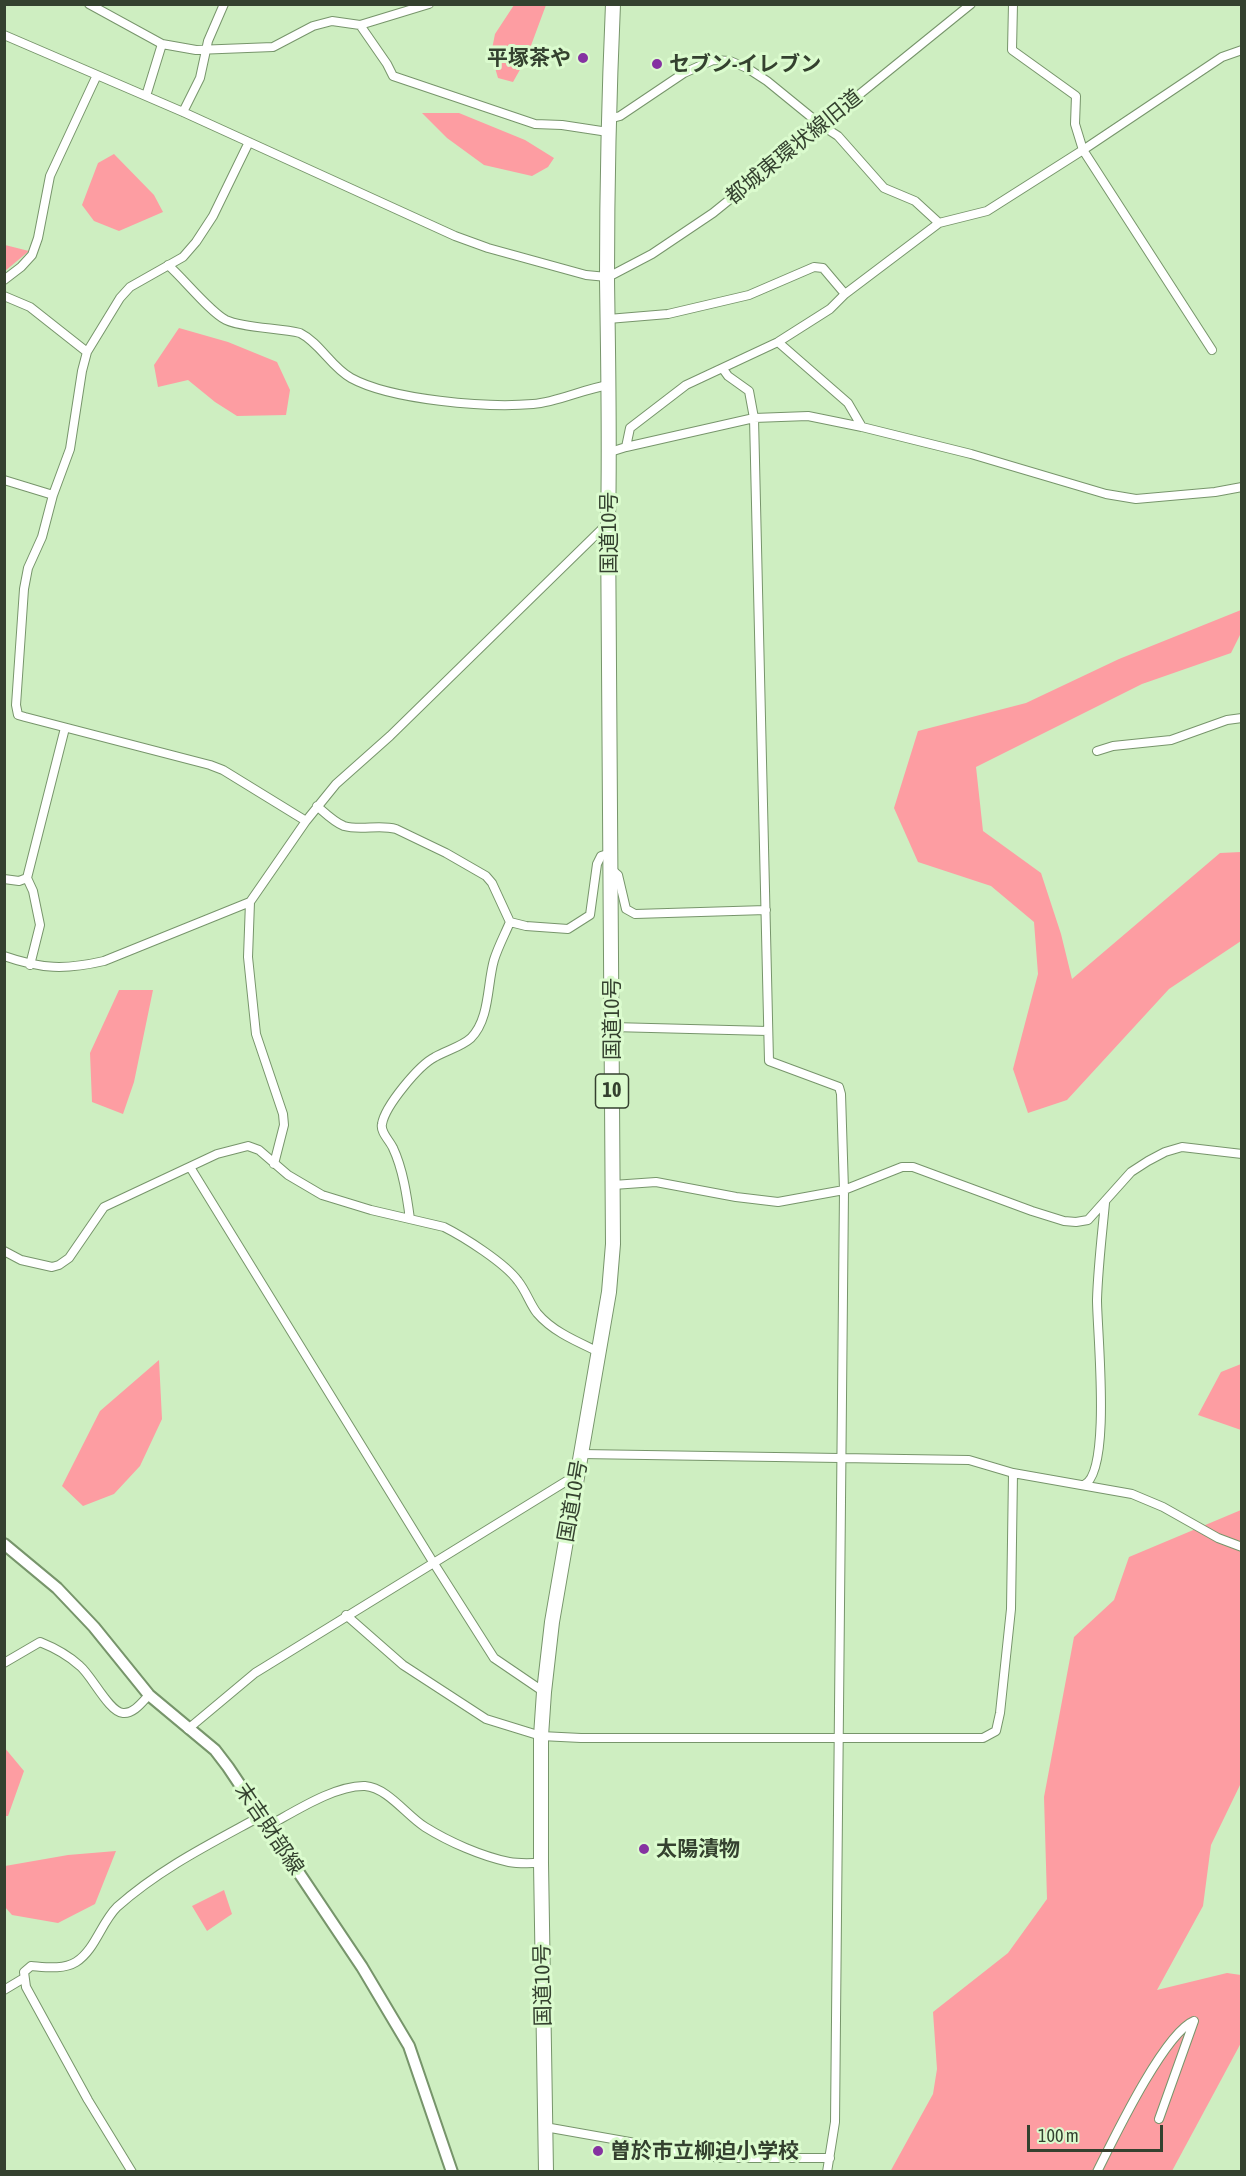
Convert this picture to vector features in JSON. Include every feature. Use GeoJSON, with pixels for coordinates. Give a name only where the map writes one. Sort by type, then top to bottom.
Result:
{"type":"FeatureCollection","features":[{"type":"Feature","properties":{"kind":"highway","name":"国道10号"},"geometry":{"type":"LineString","coordinates":[[546,2172],[541,1863],[544,1692],[552,1622],[609,1292],[613,1244],[608,522],[610,452],[607,277],[613,4]]}},
{"type":"Feature","properties":{"kind":"main road","name":"末吉財部線"},"geometry":{"type":"LineString","coordinates":[[4,1544],[57,1588],[94,1627],[149,1695],[214,1750],[362,1967],[409,2046],[452,2172]]}},
{"type":"Feature","properties":{"kind":"street"},"geometry":{"type":"LineString","coordinates":[[89,4],[162,44],[196,51],[273,48],[313,26],[332,21],[360,25],[429,4]]}},
{"type":"Feature","properties":{"kind":"street"},"geometry":{"type":"LineString","coordinates":[[183,112],[200,78],[208,41],[224,4]]}},
{"type":"Feature","properties":{"kind":"street","name":"都城東環状線旧道"},"geometry":{"type":"LineString","coordinates":[[607,277],[652,254],[713,213],[971,4]]}},
{"type":"Feature","properties":{"kind":"street"},"geometry":{"type":"LineString","coordinates":[[1013,4],[1012,50],[1076,96],[1075,124],[1083,150],[1212,350]]}},
{"type":"Feature","properties":{"kind":"street"},"geometry":{"type":"LineString","coordinates":[[360,25],[393,76],[535,124],[609,125],[684,73],[713,60],[730,61],[747,68],[767,81],[838,136],[884,188],[915,201],[939,223]]}},
{"type":"Feature","properties":{"kind":"street"},"geometry":{"type":"LineString","coordinates":[[4,35],[183,112],[455,236],[488,248],[586,275],[607,277]]}},
{"type":"Feature","properties":{"kind":"street"},"geometry":{"type":"LineString","coordinates":[[146,96],[162,44]]}},
{"type":"Feature","properties":{"kind":"street"},"geometry":{"type":"LineString","coordinates":[[626,447],[630,428],[686,385],[778,342],[830,309],[845,294],[939,223],[987,211],[1222,57],[1242,50]]}},
{"type":"Feature","properties":{"kind":"street"},"geometry":{"type":"LineString","coordinates":[[4,280],[32,255],[38,238],[50,176],[97,75]]}},
{"type":"Feature","properties":{"kind":"street"},"geometry":{"type":"LineString","coordinates":[[249,142],[206,228],[183,256],[130,287],[120,298],[87,352],[70,449],[53,495],[42,537],[28,568],[24,589],[16,705],[18,715],[223,770],[306,821]]}},
{"type":"Feature","properties":{"kind":"street"},"geometry":{"type":"LineString","coordinates":[[168,265],[225,320],[300,333],[306,336],[337,369],[353,379],[390,391],[477,405],[535,404],[609,385]]}},
{"type":"Feature","properties":{"kind":"street"},"geometry":{"type":"LineString","coordinates":[[608,319],[668,314],[749,295],[814,267],[823,268],[845,294]]}},
{"type":"Feature","properties":{"kind":"street"},"geometry":{"type":"LineString","coordinates":[[4,296],[30,307],[87,352]]}},
{"type":"Feature","properties":{"kind":"street"},"geometry":{"type":"LineString","coordinates":[[778,342],[848,404],[862,427]]}},
{"type":"Feature","properties":{"kind":"street"},"geometry":{"type":"LineString","coordinates":[[723,369],[728,376],[749,391],[754,418],[769,1061],[839,1087],[841,1095],[844,1190],[835,2121],[826,2172]]}},
{"type":"Feature","properties":{"kind":"street"},"geometry":{"type":"LineString","coordinates":[[610,452],[754,418],[808,416],[971,454],[1106,494],[1136,499],[1215,492],[1242,487]]}},
{"type":"Feature","properties":{"kind":"street"},"geometry":{"type":"LineString","coordinates":[[4,480],[53,495]]}},
{"type":"Feature","properties":{"kind":"street"},"geometry":{"type":"LineString","coordinates":[[274,1164],[284,1125],[283,1114],[256,1034],[248,957],[250,902],[306,821],[336,784],[390,736],[608,522]]}},
{"type":"Feature","properties":{"kind":"street"},"geometry":{"type":"LineString","coordinates":[[1097,751],[1113,746],[1171,740],[1227,720],[1242,718]]}},
{"type":"Feature","properties":{"kind":"street"},"geometry":{"type":"LineString","coordinates":[[30,965],[40,925],[33,891],[27,878],[65,728]]}},
{"type":"Feature","properties":{"kind":"street"},"geometry":{"type":"LineString","coordinates":[[317,806],[344,826],[355,828],[386,826],[479,870],[492,883],[510,922],[494,960],[485,1009],[476,1031],[459,1046],[434,1057],[423,1065],[399,1093],[381,1125],[397,1158],[410,1219]]}},
{"type":"Feature","properties":{"kind":"street"},"geometry":{"type":"LineString","coordinates":[[510,922],[526,926],[568,929],[590,915],[597,864],[601,856],[611,853]]}},
{"type":"Feature","properties":{"kind":"street"},"geometry":{"type":"LineString","coordinates":[[611,869],[618,875],[626,909],[635,914],[766,910]]}},
{"type":"Feature","properties":{"kind":"street"},"geometry":{"type":"LineString","coordinates":[[4,879],[18,881],[27,878]]}},
{"type":"Feature","properties":{"kind":"street"},"geometry":{"type":"LineString","coordinates":[[4,956],[30,965],[61,968],[104,961],[250,902]]}},
{"type":"Feature","properties":{"kind":"street"},"geometry":{"type":"LineString","coordinates":[[612,1027],[768,1031]]}},
{"type":"Feature","properties":{"kind":"street"},"geometry":{"type":"LineString","coordinates":[[4,1251],[21,1260],[52,1267],[59,1265],[69,1258],[104,1207],[217,1154],[248,1146],[259,1150],[274,1164],[322,1195],[341,1202],[444,1227],[505,1268],[518,1281],[538,1314],[566,1336],[599,1352]]}},
{"type":"Feature","properties":{"kind":"street"},"geometry":{"type":"LineString","coordinates":[[613,1185],[656,1182],[736,1197],[778,1202],[844,1190],[902,1167],[912,1167],[1032,1211],[1064,1221],[1076,1222],[1088,1220],[1131,1173],[1164,1152],[1182,1147],[1242,1154]]}},
{"type":"Feature","properties":{"kind":"street"},"geometry":{"type":"LineString","coordinates":[[190,1167],[494,1658],[544,1692]]}},
{"type":"Feature","properties":{"kind":"street"},"geometry":{"type":"LineString","coordinates":[[1084,1485],[1092,1480],[1100,1445],[1101,1395],[1097,1302],[1105,1201]]}},
{"type":"Feature","properties":{"kind":"street"},"geometry":{"type":"LineString","coordinates":[[581,1454],[969,1460],[1013,1473],[1132,1494],[1163,1507],[1218,1538],[1242,1547]]}},
{"type":"Feature","properties":{"kind":"street"},"geometry":{"type":"LineString","coordinates":[[346,1616],[403,1665],[486,1719],[542,1736],[581,1738],[983,1738],[996,1731],[1000,1713],[1011,1609],[1013,1473]]}},
{"type":"Feature","properties":{"kind":"street"},"geometry":{"type":"LineString","coordinates":[[188,1729],[255,1673],[578,1474]]}},
{"type":"Feature","properties":{"kind":"street"},"geometry":{"type":"LineString","coordinates":[[4,1663],[40,1642],[60,1650],[81,1666],[114,1709],[123,1713],[132,1711],[149,1695]]}},
{"type":"Feature","properties":{"kind":"street"},"geometry":{"type":"LineString","coordinates":[[268,1826],[317,1799],[351,1788],[366,1786],[385,1794],[426,1827],[468,1848],[511,1863],[541,1863]]}},
{"type":"Feature","properties":{"kind":"street"},"geometry":{"type":"LineString","coordinates":[[132,2172],[88,2100],[26,1987],[24,1972],[30,1966],[63,1966],[79,1960],[92,1944],[106,1918],[157,1874],[261,1816]]}},
{"type":"Feature","properties":{"kind":"street"},"geometry":{"type":"LineString","coordinates":[[4,1989],[24,1978]]}},
{"type":"Feature","properties":{"kind":"street"},"geometry":{"type":"LineString","coordinates":[[1097,2172],[1152,2068],[1171,2041],[1194,2021],[1159,2119]]}},
{"type":"Feature","properties":{"kind":"street"},"geometry":{"type":"LineString","coordinates":[[545,2127],[720,2158],[830,2158]]}},
{"type":"Feature","properties":{"kind":"shaded area"},"geometry":{"type":"Polygon","coordinates":[[[514,5],[546,5],[526,59],[513,82],[498,78],[491,54],[495,34],[514,5]]]}},
{"type":"Feature","properties":{"kind":"shaded area"},"geometry":{"type":"Polygon","coordinates":[[[422,113],[459,113],[525,140],[554,158],[548,167],[532,176],[484,165],[447,138],[422,113]]]}},
{"type":"Feature","properties":{"kind":"shaded area"},"geometry":{"type":"Polygon","coordinates":[[[114,154],[154,195],[163,212],[119,231],[94,221],[82,205],[98,163],[114,154]]]}},
{"type":"Feature","properties":{"kind":"shaded area"},"geometry":{"type":"Polygon","coordinates":[[[4,245],[29,251],[5,271],[4,245]]]}},
{"type":"Feature","properties":{"kind":"shaded area"},"geometry":{"type":"Polygon","coordinates":[[[179,328],[228,342],[277,362],[290,390],[286,415],[237,416],[188,380],[158,387],[154,365],[179,328]]]}},
{"type":"Feature","properties":{"kind":"shaded area"},"geometry":{"type":"Polygon","coordinates":[[[1241,610],[1241,633],[1231,653],[1142,684],[976,767],[983,831],[1041,873],[1061,934],[1072,979],[1220,853],[1241,852],[1241,941],[1169,989],[1067,1100],[1028,1113],[1013,1069],[1038,974],[1034,922],[991,886],[918,862],[894,808],[918,731],[1026,703],[1119,659],[1241,610]]]}},
{"type":"Feature","properties":{"kind":"shaded area"},"geometry":{"type":"Polygon","coordinates":[[[119,990],[153,990],[134,1082],[123,1114],[92,1102],[90,1053],[119,990]]]}},
{"type":"Feature","properties":{"kind":"shaded area"},"geometry":{"type":"Polygon","coordinates":[[[159,1360],[162,1419],[140,1466],[114,1494],[83,1506],[62,1486],[100,1411],[159,1360]]]}},
{"type":"Feature","properties":{"kind":"shaded area"},"geometry":{"type":"Polygon","coordinates":[[[1241,1364],[1241,1430],[1198,1415],[1221,1372],[1241,1364]]]}},
{"type":"Feature","properties":{"kind":"shaded area"},"geometry":{"type":"Polygon","coordinates":[[[1241,1510],[1241,1783],[1211,1845],[1203,1906],[1157,1990],[1227,1973],[1241,1975],[1242,2041],[1172,2171],[890,2172],[933,2094],[937,2069],[933,2012],[1008,1953],[1047,1899],[1044,1797],[1074,1637],[1114,1600],[1129,1557],[1241,1510]]]}},
{"type":"Feature","properties":{"kind":"shaded area"},"geometry":{"type":"Polygon","coordinates":[[[4,1747],[24,1771],[8,1816],[5,1816],[4,1747]]]}},
{"type":"Feature","properties":{"kind":"shaded area"},"geometry":{"type":"Polygon","coordinates":[[[116,1851],[95,1904],[58,1923],[12,1915],[5,1907],[5,1866],[68,1855],[116,1851]]]}},
{"type":"Feature","properties":{"kind":"shaded area"},"geometry":{"type":"Polygon","coordinates":[[[224,1890],[232,1914],[207,1931],[192,1906],[224,1890]]]}},
{"type":"Feature","properties":{"kind":"place","name":"平塚茶や"},"geometry":{"type":"Point","coordinates":[583,58]}},
{"type":"Feature","properties":{"kind":"place","name":"セブン-イレブン"},"geometry":{"type":"Point","coordinates":[657,64]}},
{"type":"Feature","properties":{"kind":"place","name":"太陽漬物"},"geometry":{"type":"Point","coordinates":[644,1849]}},
{"type":"Feature","properties":{"kind":"place","name":"曽於市立柳迫小学校"},"geometry":{"type":"Point","coordinates":[598,2151]}}]}
